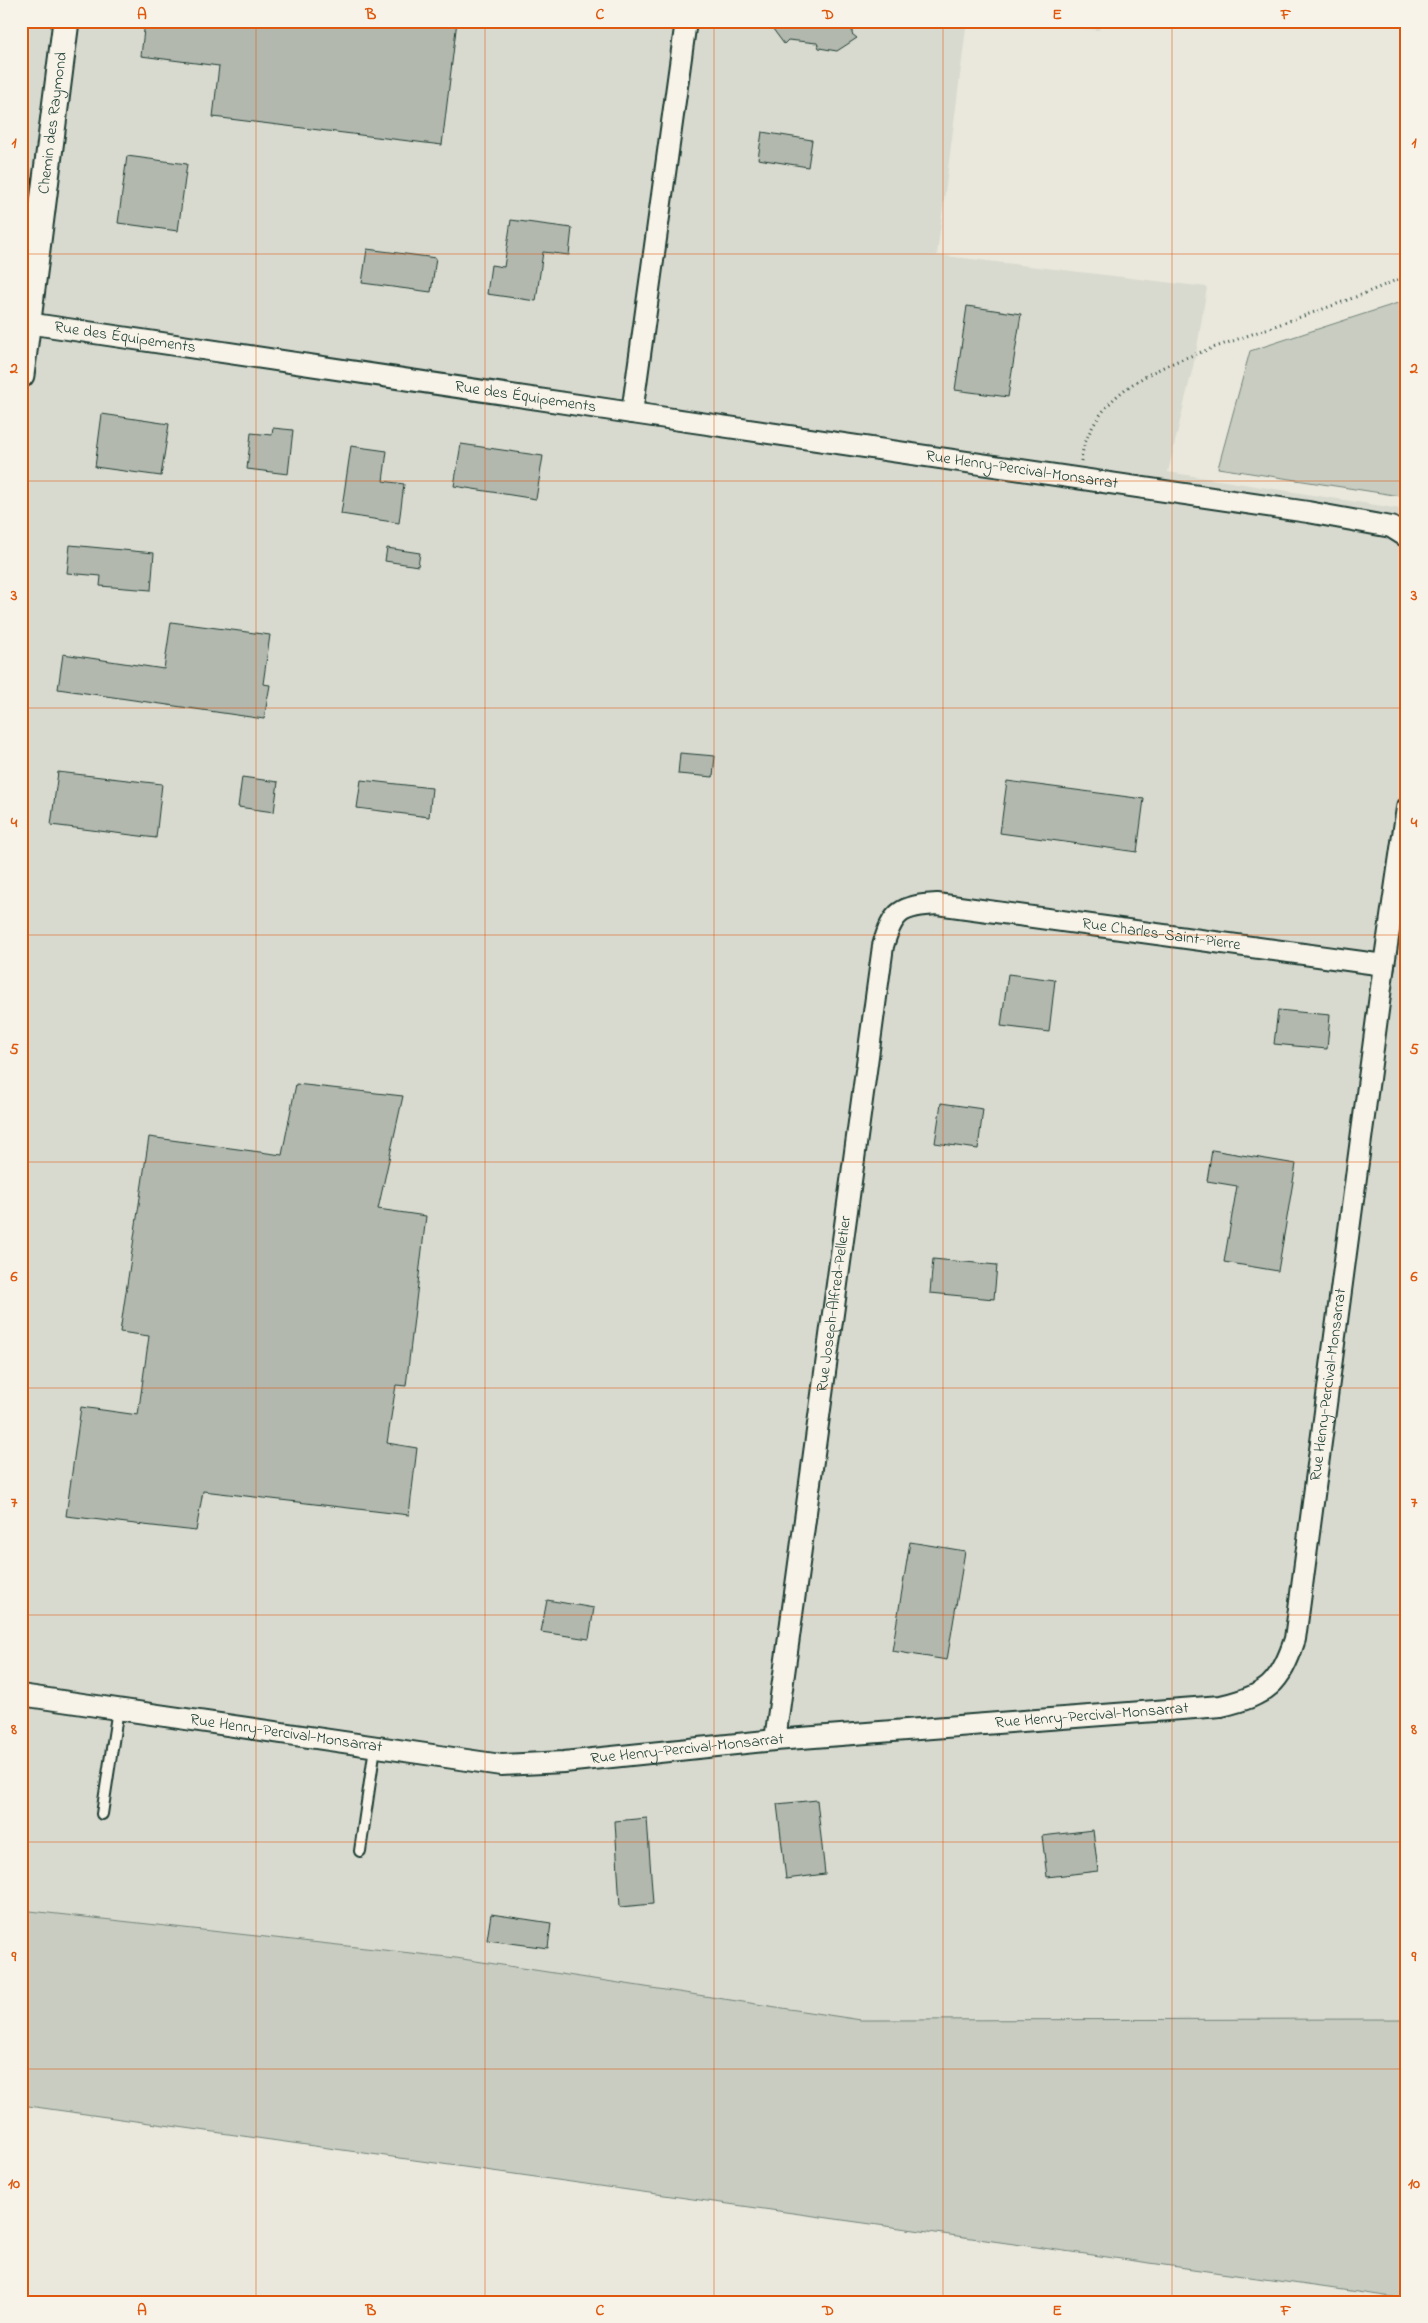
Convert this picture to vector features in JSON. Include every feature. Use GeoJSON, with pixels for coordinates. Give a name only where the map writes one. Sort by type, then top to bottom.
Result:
{"type":"FeatureCollection","features":[{"type":"Feature","properties":{"kind":"street","name":"Chemin des Raymond"},"geometry":{"type":"LineString","coordinates":[[21,375],[66,21]]}},
{"type":"Feature","properties":{"kind":"street"},"geometry":{"type":"LineString","coordinates":[[632,413],[686,21]]}},
{"type":"Feature","properties":{"kind":"street","name":"Rue des Équipements"},"geometry":{"type":"LineString","coordinates":[[27,324],[632,413]]}},
{"type":"Feature","properties":{"kind":"street","name":"Rue Henry-Percival-Monsarrat"},"geometry":{"type":"LineString","coordinates":[[632,413],[1352,520],[1390,527],[1407,537]]}},
{"type":"Feature","properties":{"kind":"street","name":"Rue Henry-Percival-Monsarrat"},"geometry":{"type":"LineString","coordinates":[[21,1695],[500,1765],[564,1762],[775,1740],[1221,1706],[1250,1699],[1272,1686],[1287,1664],[1295,1640],[1384,965],[1407,808]]}},
{"type":"Feature","properties":{"kind":"street","name":"Rue Charles-Saint-Pierre"},"geometry":{"type":"LineString","coordinates":[[937,904],[1384,965]]}},
{"type":"Feature","properties":{"kind":"street","name":"Rue Joseph-Alfred-Pelletier"},"geometry":{"type":"LineString","coordinates":[[775,1740],[883,946],[889,926],[898,912],[913,906],[937,904]]}},
{"type":"Feature","properties":{"kind":"lane"},"geometry":{"type":"LineString","coordinates":[[102,1814],[118,1709]]}},
{"type":"Feature","properties":{"kind":"lane"},"geometry":{"type":"LineString","coordinates":[[360,1851],[375,1747]]}},
{"type":"Feature","properties":{"kind":"path"},"geometry":{"type":"LineString","coordinates":[[1079,479],[1082,453],[1088,434],[1110,403],[1138,381],[1172,362],[1356,297],[1407,275]]}},
{"type":"Feature","properties":{"kind":"shaded area"},"geometry":{"type":"Polygon","coordinates":[[[21,21],[967,21],[937,255],[1207,287],[1196,354],[1168,472],[1407,510],[1407,2019],[861,2020],[456,1958],[21,1910],[21,21]]]}},
{"type":"Feature","properties":{"kind":"shaded area"},"geometry":{"type":"Polygon","coordinates":[[[1018,21],[1101,21],[1099,30],[1018,21]]]}},
{"type":"Feature","properties":{"kind":"shaded area"},"geometry":{"type":"Polygon","coordinates":[[[1407,300],[1407,497],[1218,468],[1250,351],[1407,300]]]}},
{"type":"Feature","properties":{"kind":"shaded area"},"geometry":{"type":"Polygon","coordinates":[[[21,1910],[456,1958],[861,2020],[1407,2019],[1407,2299],[21,2105],[21,1910]]]}},
{"type":"Feature","properties":{"kind":"building"},"geometry":{"type":"Polygon","coordinates":[[[145,21],[457,21],[442,145],[213,117],[219,66],[141,56],[145,21]]]}},
{"type":"Feature","properties":{"kind":"building"},"geometry":{"type":"Polygon","coordinates":[[[767,21],[853,21],[852,34],[857,38],[837,51],[819,48],[817,43],[788,40],[784,44],[767,21]]]}},
{"type":"Feature","properties":{"kind":"building"},"geometry":{"type":"Polygon","coordinates":[[[762,132],[812,140],[808,167],[758,159],[762,132]]]}},
{"type":"Feature","properties":{"kind":"building"},"geometry":{"type":"Polygon","coordinates":[[[127,156],[187,164],[178,231],[118,223],[127,156]]]}},
{"type":"Feature","properties":{"kind":"building"},"geometry":{"type":"Polygon","coordinates":[[[511,220],[572,228],[569,255],[543,252],[536,301],[487,294],[491,265],[504,267],[511,220]]]}},
{"type":"Feature","properties":{"kind":"building"},"geometry":{"type":"Polygon","coordinates":[[[367,249],[436,258],[431,292],[362,283],[367,249]]]}},
{"type":"Feature","properties":{"kind":"building"},"geometry":{"type":"Polygon","coordinates":[[[967,306],[1021,314],[1008,397],[955,390],[967,306]]]}},
{"type":"Feature","properties":{"kind":"building"},"geometry":{"type":"Polygon","coordinates":[[[102,414],[169,424],[161,476],[95,467],[102,414]]]}},
{"type":"Feature","properties":{"kind":"building"},"geometry":{"type":"Polygon","coordinates":[[[273,428],[293,430],[288,474],[247,469],[251,433],[272,435],[273,428]]]}},
{"type":"Feature","properties":{"kind":"building"},"geometry":{"type":"Polygon","coordinates":[[[461,444],[543,456],[536,499],[454,486],[461,444]]]}},
{"type":"Feature","properties":{"kind":"building"},"geometry":{"type":"Polygon","coordinates":[[[351,446],[387,451],[383,481],[404,484],[399,523],[341,514],[351,446]]]}},
{"type":"Feature","properties":{"kind":"building"},"geometry":{"type":"Polygon","coordinates":[[[70,545],[154,553],[151,590],[100,586],[101,576],[67,573],[70,545]]]}},
{"type":"Feature","properties":{"kind":"building"},"geometry":{"type":"Polygon","coordinates":[[[387,548],[420,553],[418,566],[385,561],[387,548]]]}},
{"type":"Feature","properties":{"kind":"building"},"geometry":{"type":"Polygon","coordinates":[[[171,622],[270,635],[263,684],[270,685],[264,719],[58,689],[63,654],[164,669],[171,622]]]}},
{"type":"Feature","properties":{"kind":"building"},"geometry":{"type":"Polygon","coordinates":[[[680,753],[715,756],[713,777],[678,774],[680,753]]]}},
{"type":"Feature","properties":{"kind":"building"},"geometry":{"type":"Polygon","coordinates":[[[58,772],[162,784],[156,838],[51,825],[58,772]]]}},
{"type":"Feature","properties":{"kind":"building"},"geometry":{"type":"Polygon","coordinates":[[[242,777],[278,782],[274,812],[238,807],[242,777]]]}},
{"type":"Feature","properties":{"kind":"building"},"geometry":{"type":"Polygon","coordinates":[[[361,780],[432,788],[429,817],[357,808],[361,780]]]}},
{"type":"Feature","properties":{"kind":"building"},"geometry":{"type":"Polygon","coordinates":[[[1007,781],[1144,799],[1137,852],[1000,833],[1007,781]]]}},
{"type":"Feature","properties":{"kind":"building"},"geometry":{"type":"Polygon","coordinates":[[[1008,974],[1055,980],[1049,1032],[1001,1026],[1008,974]]]}},
{"type":"Feature","properties":{"kind":"building"},"geometry":{"type":"Polygon","coordinates":[[[1278,1010],[1330,1015],[1327,1049],[1274,1044],[1278,1010]]]}},
{"type":"Feature","properties":{"kind":"building"},"geometry":{"type":"Polygon","coordinates":[[[296,1084],[403,1096],[378,1209],[426,1216],[406,1386],[396,1385],[387,1443],[417,1448],[409,1515],[203,1491],[196,1531],[66,1516],[81,1407],[138,1415],[149,1336],[120,1332],[149,1137],[282,1155],[296,1084]]]}},
{"type":"Feature","properties":{"kind":"building"},"geometry":{"type":"Polygon","coordinates":[[[941,1103],[983,1109],[978,1149],[935,1143],[941,1103]]]}},
{"type":"Feature","properties":{"kind":"building"},"geometry":{"type":"Polygon","coordinates":[[[1212,1150],[1296,1164],[1278,1271],[1224,1262],[1237,1186],[1207,1181],[1212,1150]]]}},
{"type":"Feature","properties":{"kind":"building"},"geometry":{"type":"Polygon","coordinates":[[[933,1259],[997,1265],[994,1299],[930,1293],[933,1259]]]}},
{"type":"Feature","properties":{"kind":"building"},"geometry":{"type":"Polygon","coordinates":[[[910,1542],[965,1551],[947,1660],[892,1651],[910,1542]]]}},
{"type":"Feature","properties":{"kind":"building"},"geometry":{"type":"Polygon","coordinates":[[[547,1600],[594,1608],[589,1639],[541,1632],[547,1600]]]}},
{"type":"Feature","properties":{"kind":"building"},"geometry":{"type":"Polygon","coordinates":[[[817,1800],[825,1874],[786,1879],[777,1804],[817,1800]]]}},
{"type":"Feature","properties":{"kind":"building"},"geometry":{"type":"Polygon","coordinates":[[[647,1818],[653,1904],[620,1907],[615,1821],[647,1818]]]}},
{"type":"Feature","properties":{"kind":"building"},"geometry":{"type":"Polygon","coordinates":[[[1093,1830],[1098,1871],[1047,1877],[1042,1836],[1093,1830]]]}},
{"type":"Feature","properties":{"kind":"building"},"geometry":{"type":"Polygon","coordinates":[[[491,1914],[551,1923],[548,1948],[487,1940],[491,1914]]]}}]}
